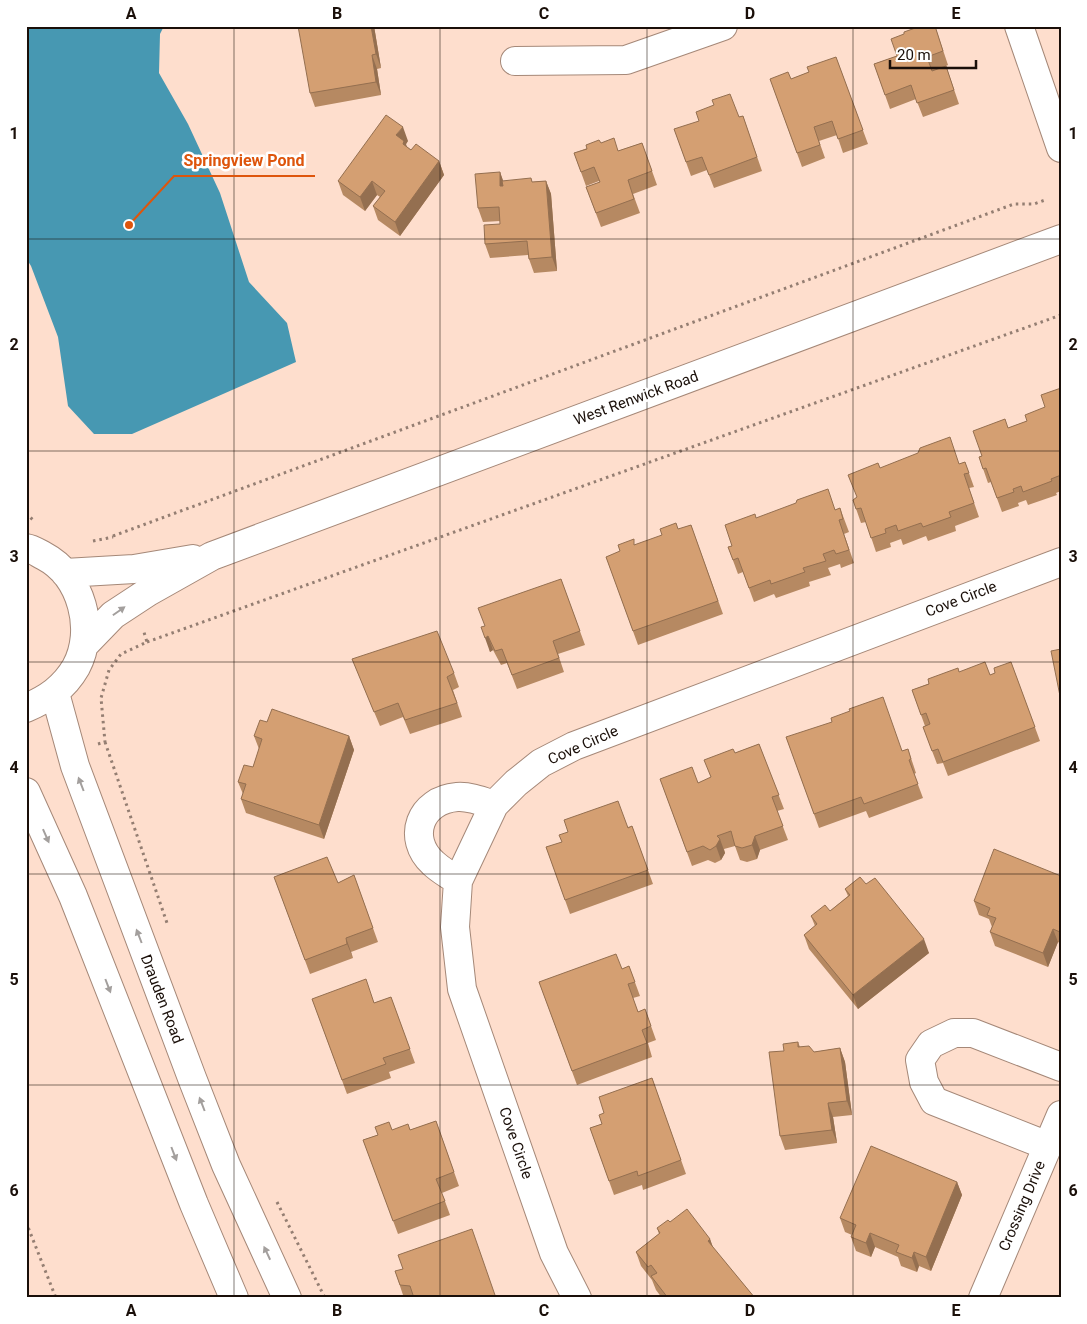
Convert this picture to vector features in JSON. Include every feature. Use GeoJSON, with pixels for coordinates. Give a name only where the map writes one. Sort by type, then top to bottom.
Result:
{"type":"FeatureCollection","features":[{"type":"Feature","properties":{"kind":"street"},"geometry":{"type":"LineString","coordinates":[[515,60],[626,60],[723,26]]}},
{"type":"Feature","properties":{"kind":"street"},"geometry":{"type":"LineString","coordinates":[[1019,26],[1061,148]]}},
{"type":"Feature","properties":{"kind":"street","name":"West Renwick Road"},"geometry":{"type":"LineString","coordinates":[[84,645],[113,615],[148,592],[212,556],[1061,239]]}},
{"type":"Feature","properties":{"kind":"street"},"geometry":{"type":"LineString","coordinates":[[26,708],[46,699],[64,685],[76,666],[84,645],[86,626],[83,607],[76,589],[65,573],[50,559],[28,547]]}},
{"type":"Feature","properties":{"kind":"street","name":"West Renwick Road"},"geometry":{"type":"LineString","coordinates":[[65,573],[134,568],[212,556]]}},
{"type":"Feature","properties":{"kind":"street","name":"Cove Circle"},"geometry":{"type":"LineString","coordinates":[[577,1298],[554,1253],[462,989],[455,927],[458,881],[494,805],[516,782],[541,763],[574,746],[1061,562]]}},
{"type":"Feature","properties":{"kind":"street","name":"Drauden Road"},"geometry":{"type":"LineString","coordinates":[[55,693],[75,766],[192,1078],[226,1165],[287,1298]]}},
{"type":"Feature","properties":{"kind":"street"},"geometry":{"type":"LineString","coordinates":[[26,792],[73,896],[194,1204],[234,1298]]}},
{"type":"Feature","properties":{"kind":"street"},"geometry":{"type":"LineString","coordinates":[[458,881],[433,864],[424,853],[420,842],[419,825],[432,804],[445,799],[458,796],[494,805]]}},
{"type":"Feature","properties":{"kind":"street"},"geometry":{"type":"LineString","coordinates":[[1048,1146],[934,1101],[924,1082],[920,1060],[931,1044],[954,1033],[974,1033],[1061,1067]]}},
{"type":"Feature","properties":{"kind":"street","name":"Crossing Drive"},"geometry":{"type":"LineString","coordinates":[[983,1298],[1061,1115]]}},
{"type":"Feature","properties":{"kind":"path"},"geometry":{"type":"LineString","coordinates":[[113,536],[1014,204],[1034,204],[1045,200]]}},
{"type":"Feature","properties":{"kind":"path"},"geometry":{"type":"LineString","coordinates":[[147,642],[1061,315]]}},
{"type":"Feature","properties":{"kind":"path"},"geometry":{"type":"LineString","coordinates":[[105,742],[168,926]]}},
{"type":"Feature","properties":{"kind":"path"},"geometry":{"type":"LineString","coordinates":[[276,1200],[325,1298]]}},
{"type":"Feature","properties":{"kind":"path"},"geometry":{"type":"LineString","coordinates":[[26,1222],[56,1298]]}},
{"type":"Feature","properties":{"kind":"water"},"geometry":{"type":"Polygon","coordinates":[[[26,26],[164,26],[160,34],[159,73],[188,124],[220,193],[249,282],[287,323],[296,362],[132,434],[94,434],[68,406],[58,337],[31,266],[26,258],[26,26]]]}},
{"type":"Feature","properties":{"kind":"building"},"geometry":{"type":"Polygon","coordinates":[[[298,26],[371,26],[376,54],[372,55],[376,82],[310,93],[298,26]]]}},
{"type":"Feature","properties":{"kind":"building"},"geometry":{"type":"Polygon","coordinates":[[[924,26],[935,26],[943,51],[927,57],[932,71],[946,66],[954,90],[917,103],[911,85],[885,95],[874,64],[897,56],[891,39],[904,34],[904,32],[924,26]]]}},
{"type":"Feature","properties":{"kind":"building"},"geometry":{"type":"Polygon","coordinates":[[[836,57],[863,130],[838,139],[832,121],[814,127],[820,145],[797,153],[770,79],[788,72],[791,79],[809,72],[807,67],[836,57]]]}},
{"type":"Feature","properties":{"kind":"building"},"geometry":{"type":"Polygon","coordinates":[[[730,94],[739,117],[743,116],[757,157],[709,175],[702,157],[686,162],[674,129],[699,121],[696,112],[714,105],[712,100],[730,94]]]}},
{"type":"Feature","properties":{"kind":"building"},"geometry":{"type":"Polygon","coordinates":[[[386,115],[403,127],[396,135],[404,141],[403,144],[411,150],[416,144],[439,161],[395,222],[373,206],[385,191],[372,181],[360,197],[338,181],[386,115]]]}},
{"type":"Feature","properties":{"kind":"building"},"geometry":{"type":"Polygon","coordinates":[[[614,138],[618,151],[642,143],[652,171],[628,180],[634,199],[596,213],[586,187],[600,182],[594,167],[581,172],[574,153],[587,149],[586,145],[599,140],[601,143],[614,138]]]}},
{"type":"Feature","properties":{"kind":"building"},"geometry":{"type":"Polygon","coordinates":[[[500,172],[500,186],[503,186],[502,181],[531,178],[532,182],[546,181],[552,257],[529,259],[527,241],[485,244],[484,225],[500,224],[499,207],[478,208],[475,174],[500,172]]]}},
{"type":"Feature","properties":{"kind":"building"},"geometry":{"type":"Polygon","coordinates":[[[1061,388],[1061,475],[1051,479],[1052,481],[1023,492],[1021,486],[1013,489],[1014,492],[997,498],[986,468],[983,469],[979,457],[982,456],[973,431],[1005,419],[1008,428],[1027,421],[1025,415],[1045,407],[1041,395],[1061,388]]]}},
{"type":"Feature","properties":{"kind":"building"},"geometry":{"type":"Polygon","coordinates":[[[950,437],[959,464],[965,462],[969,473],[964,474],[974,503],[949,512],[951,517],[923,527],[921,523],[898,531],[896,525],[885,529],[886,533],[871,538],[861,508],[856,509],[853,500],[857,497],[848,475],[878,463],[880,468],[918,453],[920,448],[950,437]]]}},
{"type":"Feature","properties":{"kind":"building"},"geometry":{"type":"Polygon","coordinates":[[[828,489],[835,510],[840,508],[843,519],[839,520],[849,550],[836,554],[834,550],[823,554],[826,561],[803,568],[805,572],[771,584],[770,580],[749,588],[738,558],[733,560],[728,547],[732,546],[725,525],[755,514],[756,518],[828,489]]]}},
{"type":"Feature","properties":{"kind":"building"},"geometry":{"type":"Polygon","coordinates":[[[676,523],[678,529],[691,525],[718,601],[633,631],[606,557],[620,551],[618,545],[634,539],[634,545],[662,535],[660,529],[676,523]]]}},
{"type":"Feature","properties":{"kind":"building"},"geometry":{"type":"Polygon","coordinates":[[[561,579],[580,631],[553,641],[559,658],[512,675],[502,649],[495,651],[488,636],[485,638],[481,627],[485,626],[478,608],[561,579]]]}},
{"type":"Feature","properties":{"kind":"building"},"geometry":{"type":"Polygon","coordinates":[[[437,631],[454,673],[447,677],[457,703],[405,720],[398,703],[374,712],[352,659],[437,631]]]}},
{"type":"Feature","properties":{"kind":"building"},"geometry":{"type":"Polygon","coordinates":[[[1061,649],[1061,701],[1051,651],[1061,649]]]}},
{"type":"Feature","properties":{"kind":"building"},"geometry":{"type":"Polygon","coordinates":[[[985,662],[990,675],[995,673],[994,668],[1011,662],[1035,727],[943,762],[938,749],[932,751],[923,727],[930,724],[926,713],[921,715],[912,690],[929,684],[928,679],[958,668],[959,672],[985,662]]]}},
{"type":"Feature","properties":{"kind":"building"},"geometry":{"type":"Polygon","coordinates":[[[883,697],[902,751],[908,749],[911,759],[909,760],[918,784],[864,804],[861,797],[814,814],[786,737],[832,722],[831,718],[850,711],[849,709],[883,697]]]}},
{"type":"Feature","properties":{"kind":"building"},"geometry":{"type":"Polygon","coordinates":[[[272,709],[349,736],[319,825],[241,799],[246,784],[238,782],[244,765],[253,767],[262,739],[254,736],[260,720],[267,722],[272,709]]]}},
{"type":"Feature","properties":{"kind":"building"},"geometry":{"type":"Polygon","coordinates":[[[759,744],[779,795],[772,797],[783,826],[755,836],[752,845],[742,848],[735,846],[731,831],[717,836],[720,839],[716,846],[710,850],[703,846],[687,852],[660,779],[692,767],[698,783],[711,777],[704,760],[733,749],[735,753],[759,744]]]}},
{"type":"Feature","properties":{"kind":"building"},"geometry":{"type":"Polygon","coordinates":[[[618,801],[628,828],[632,826],[648,870],[565,900],[546,847],[562,842],[559,835],[568,832],[564,820],[618,801]]]}},
{"type":"Feature","properties":{"kind":"building"},"geometry":{"type":"Polygon","coordinates":[[[994,849],[1061,876],[1061,930],[1060,932],[1053,929],[1043,953],[990,932],[996,918],[987,915],[990,908],[974,901],[994,849]]]}},
{"type":"Feature","properties":{"kind":"building"},"geometry":{"type":"Polygon","coordinates":[[[327,857],[338,883],[354,875],[373,928],[346,938],[347,944],[305,960],[274,877],[327,857]]]}},
{"type":"Feature","properties":{"kind":"building"},"geometry":{"type":"Polygon","coordinates":[[[860,877],[866,884],[875,878],[924,939],[853,995],[804,935],[817,924],[811,916],[825,905],[830,911],[850,895],[845,889],[860,877]]]}},
{"type":"Feature","properties":{"kind":"building"},"geometry":{"type":"Polygon","coordinates":[[[616,954],[622,969],[629,966],[635,982],[628,984],[638,1012],[645,1009],[651,1026],[642,1030],[647,1043],[572,1071],[539,982],[616,954]]]}},
{"type":"Feature","properties":{"kind":"building"},"geometry":{"type":"Polygon","coordinates":[[[366,979],[374,1003],[391,997],[410,1049],[383,1058],[386,1064],[342,1080],[312,999],[366,979]]]}},
{"type":"Feature","properties":{"kind":"building"},"geometry":{"type":"Polygon","coordinates":[[[798,1042],[798,1047],[809,1046],[814,1052],[840,1048],[847,1101],[828,1103],[832,1130],[780,1136],[769,1052],[784,1051],[783,1044],[798,1042]]]}},
{"type":"Feature","properties":{"kind":"building"},"geometry":{"type":"Polygon","coordinates":[[[652,1078],[681,1160],[638,1176],[637,1171],[609,1181],[590,1128],[602,1124],[599,1115],[604,1113],[599,1097],[652,1078]]]}},
{"type":"Feature","properties":{"kind":"building"},"geometry":{"type":"Polygon","coordinates":[[[436,1121],[454,1172],[436,1179],[445,1201],[393,1221],[363,1140],[378,1135],[375,1127],[389,1122],[392,1130],[408,1124],[410,1130],[436,1121]]]}},
{"type":"Feature","properties":{"kind":"building"},"geometry":{"type":"Polygon","coordinates":[[[871,1146],[957,1182],[926,1257],[914,1252],[912,1258],[896,1252],[899,1245],[870,1233],[866,1243],[851,1237],[856,1225],[840,1218],[871,1146]]]}},
{"type":"Feature","properties":{"kind":"building"},"geometry":{"type":"Polygon","coordinates":[[[687,1209],[710,1239],[708,1241],[755,1298],[668,1298],[651,1276],[657,1273],[651,1265],[648,1267],[636,1252],[660,1233],[657,1228],[668,1220],[670,1222],[687,1209]]]}},
{"type":"Feature","properties":{"kind":"building"},"geometry":{"type":"Polygon","coordinates":[[[472,1229],[496,1298],[414,1298],[410,1286],[400,1285],[395,1271],[403,1269],[398,1255],[472,1229]]]}},
{"type":"Feature","properties":{"kind":"place","name":"Springview Pond"},"geometry":{"type":"Point","coordinates":[129,225]}}]}
